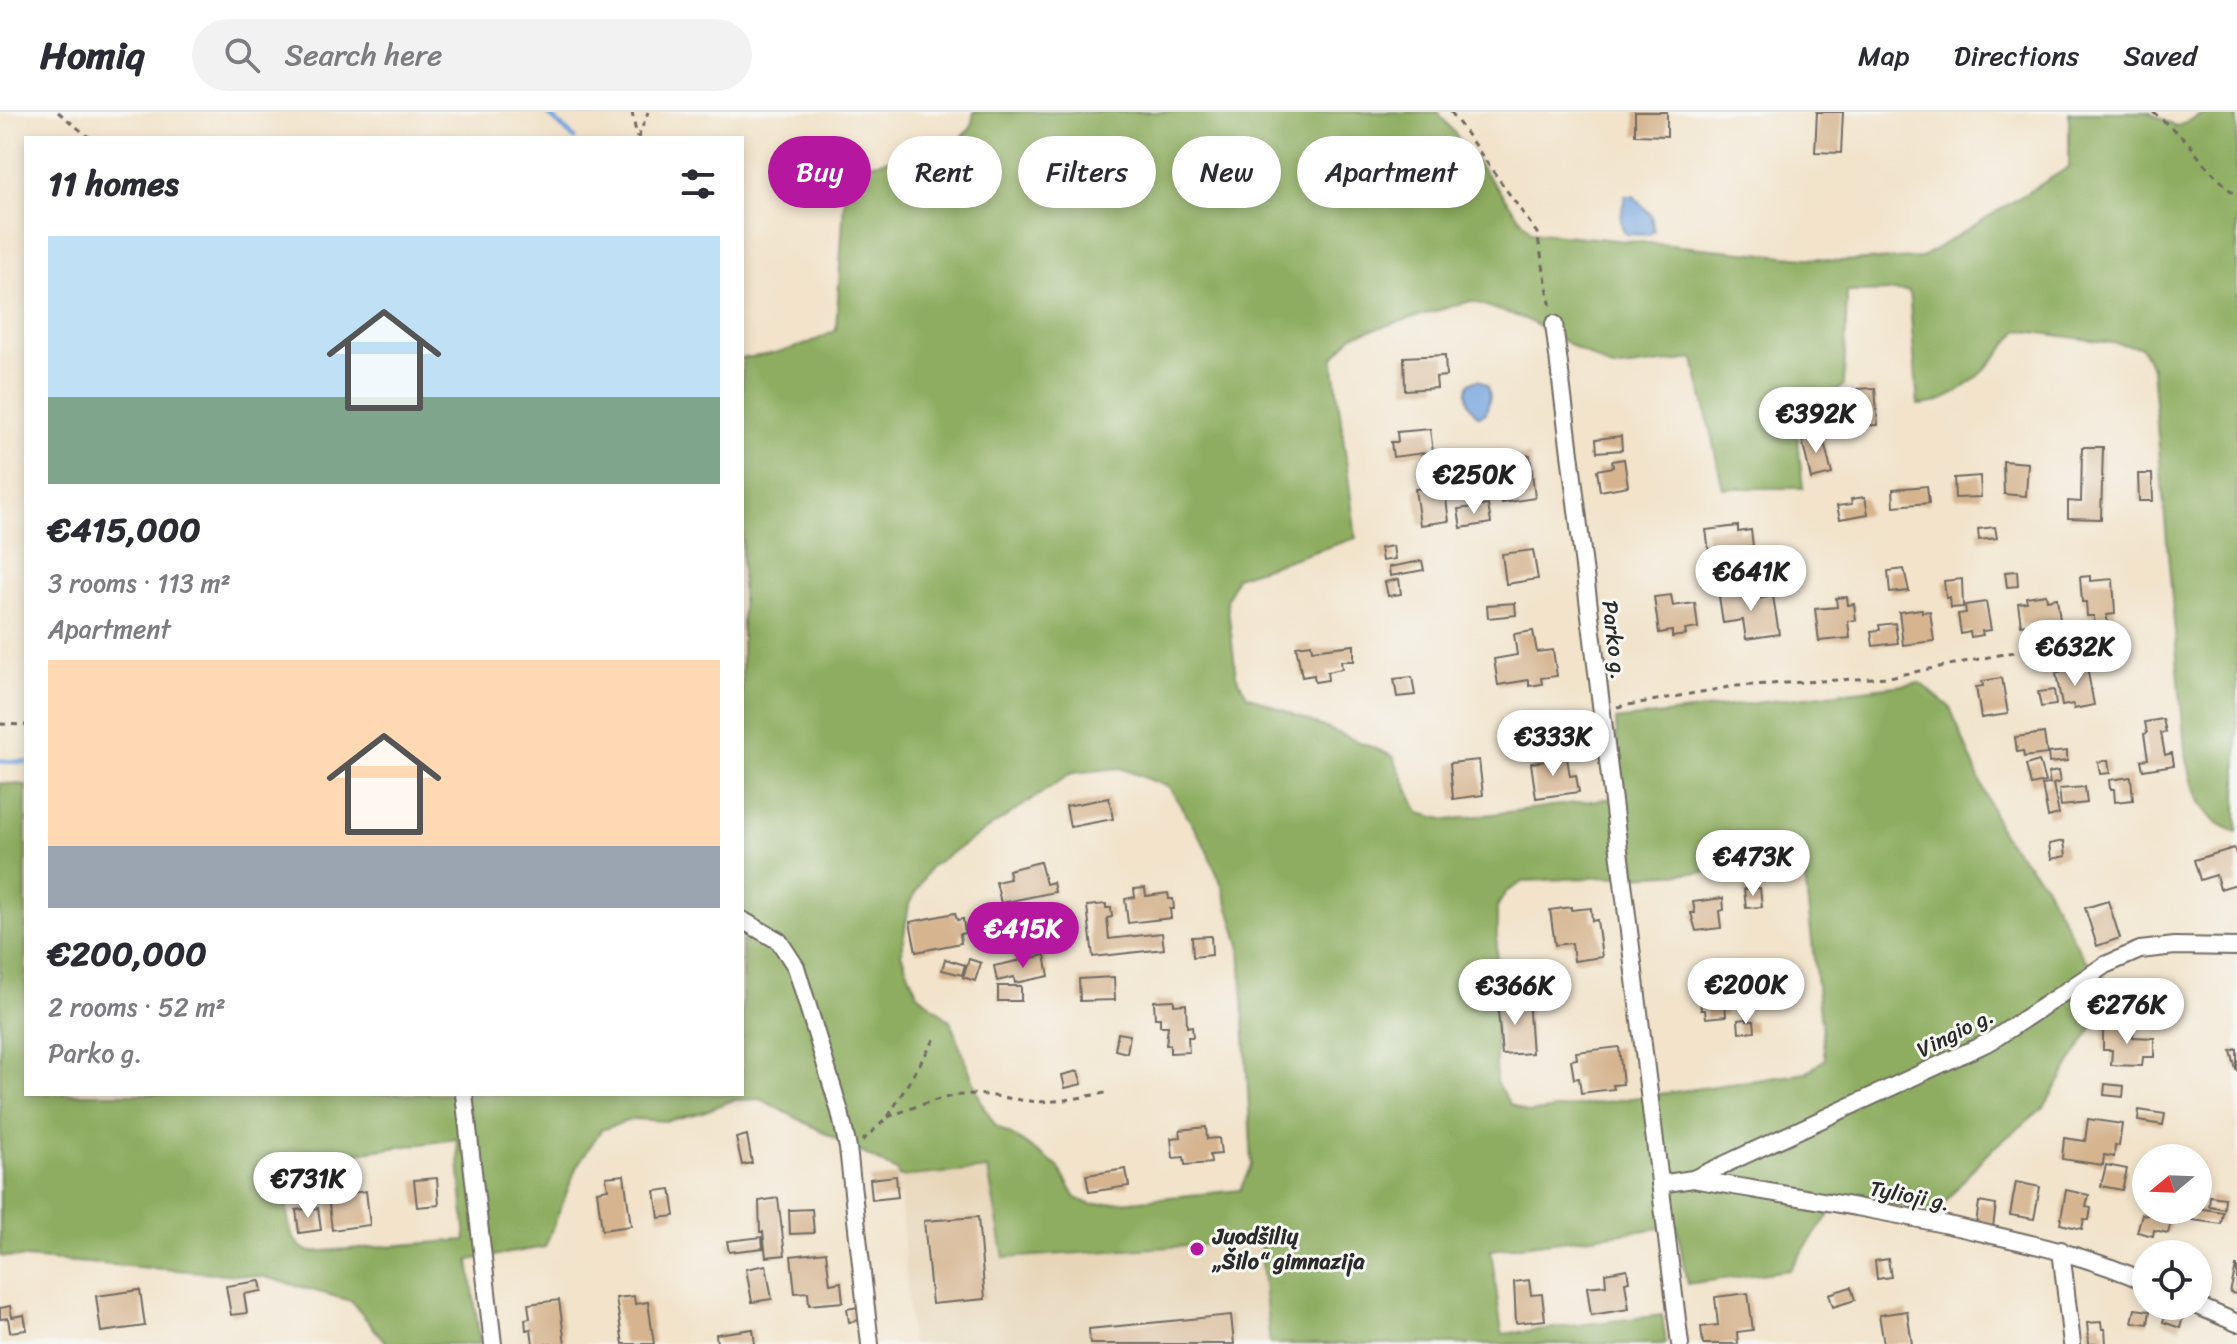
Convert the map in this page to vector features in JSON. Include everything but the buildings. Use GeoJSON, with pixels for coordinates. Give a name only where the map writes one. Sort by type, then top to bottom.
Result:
{"type":"FeatureCollection","features":[{"type":"Feature","properties":{"kind":"street","name":"Parko g."},"geometry":{"type":"LineString","coordinates":[[1554,324],[1680,1344]]}},
{"type":"Feature","properties":{"kind":"street"},"geometry":{"type":"LineString","coordinates":[[744,921],[779,941],[796,967],[840,1112],[848,1148],[870,1344]]}},
{"type":"Feature","properties":{"kind":"street","name":"Vingio g."},"geometry":{"type":"LineString","coordinates":[[1693,1179],[1991,1041],[2105,965],[2140,950],[2175,946],[2237,947]]}},
{"type":"Feature","properties":{"kind":"street"},"geometry":{"type":"LineString","coordinates":[[464,1096],[493,1344]]}},
{"type":"Feature","properties":{"kind":"street","name":"Tylioji g."},"geometry":{"type":"LineString","coordinates":[[1660,1184],[1693,1179],[1927,1219],[2061,1250],[2132,1276]]}},
{"type":"Feature","properties":{"kind":"street"},"geometry":{"type":"LineString","coordinates":[[2061,1250],[2072,1344]]}},
{"type":"Feature","properties":{"kind":"street"},"geometry":{"type":"LineString","coordinates":[[2212,1312],[2237,1323]]}},
{"type":"Feature","properties":{"kind":"path"},"geometry":{"type":"LineString","coordinates":[[58,112],[88,136]]}},
{"type":"Feature","properties":{"kind":"path"},"geometry":{"type":"LineString","coordinates":[[632,112],[638,136]]}},
{"type":"Feature","properties":{"kind":"path"},"geometry":{"type":"LineString","coordinates":[[639,136],[648,112]]}},
{"type":"Feature","properties":{"kind":"path"},"geometry":{"type":"LineString","coordinates":[[1451,112],[1537,233],[1554,324]]}},
{"type":"Feature","properties":{"kind":"path"},"geometry":{"type":"LineString","coordinates":[[1455,117],[1458,112]]}},
{"type":"Feature","properties":{"kind":"path"},"geometry":{"type":"LineString","coordinates":[[2153,112],[2188,142],[2204,164],[2237,197]]}},
{"type":"Feature","properties":{"kind":"path"},"geometry":{"type":"LineString","coordinates":[[1601,710],[1735,686],[1889,677],[2034,648],[2119,635]]}},
{"type":"Feature","properties":{"kind":"path"},"geometry":{"type":"LineString","coordinates":[[0,724],[24,725]]}},
{"type":"Feature","properties":{"kind":"path"},"geometry":{"type":"LineString","coordinates":[[848,1148],[866,1139],[888,1117],[937,1035]]}},
{"type":"Feature","properties":{"kind":"path"},"geometry":{"type":"LineString","coordinates":[[888,1117],[961,1095],[1040,1101],[1111,1092]]}},
{"type":"Feature","properties":{"kind":"shaded area","name":"Juodšilių „Šilo“ gimnazija"},"geometry":{"type":"Polygon","coordinates":[[[989,1169],[1005,1258],[1260,1241],[1270,1344],[911,1344],[899,1178],[989,1169]]]}},
{"type":"Feature","properties":{"kind":"green space"},"geometry":{"type":"Polygon","coordinates":[[[974,112],[1438,112],[1457,136],[1297,136],[1297,208],[1485,208],[1485,173],[1531,232],[1838,261],[1921,258],[2069,167],[2069,112],[2148,112],[2176,127],[2207,112],[2237,112],[2237,832],[2223,826],[2205,810],[2194,788],[2185,749],[2152,368],[2141,347],[2019,330],[1987,367],[1962,389],[1934,403],[1918,405],[1909,291],[1847,292],[1844,385],[1805,404],[1795,413],[1803,488],[1723,488],[1694,359],[1613,369],[1525,319],[1471,301],[1353,335],[1333,358],[1356,538],[1236,577],[1227,600],[1236,675],[1247,695],[1393,756],[1419,813],[1447,820],[1621,797],[1616,720],[1920,683],[1950,707],[2002,835],[2044,883],[2083,957],[2106,979],[2102,1011],[2044,1107],[1983,1157],[1937,1212],[1841,1198],[1789,1270],[1687,1284],[1677,1226],[1491,1250],[1502,1334],[1662,1315],[1666,1344],[1270,1344],[1260,1241],[1004,1258],[988,1169],[899,1177],[897,1171],[761,1099],[733,1100],[667,1121],[633,1119],[601,1130],[577,1166],[545,1247],[469,1260],[480,1344],[387,1344],[351,1301],[265,1277],[0,1256],[0,783],[24,785],[24,1096],[744,1096],[744,358],[790,349],[836,330],[844,208],[871,208],[871,164],[887,160],[887,208],[1002,208],[1002,136],[962,136],[971,128],[974,112]],[[1120,768],[1072,773],[930,867],[909,904],[901,954],[917,993],[950,1021],[983,1106],[996,1126],[1058,1167],[1076,1198],[1091,1205],[1240,1190],[1252,1164],[1240,945],[1222,885],[1202,840],[1169,787],[1120,768]],[[1793,868],[1525,881],[1506,892],[1497,907],[1496,1082],[1510,1104],[1528,1113],[1806,1073],[1825,1059],[1805,878],[1793,868]],[[457,1139],[312,1159],[294,1165],[286,1173],[290,1229],[294,1239],[310,1252],[466,1240],[457,1139]]]}},
{"type":"Feature","properties":{"kind":"water"},"geometry":{"type":"Polygon","coordinates":[[[1625,196],[1634,196],[1651,215],[1654,231],[1648,235],[1626,234],[1621,221],[1625,196]]]}},
{"type":"Feature","properties":{"kind":"water"},"geometry":{"type":"Polygon","coordinates":[[[1479,380],[1488,386],[1490,396],[1486,413],[1479,416],[1470,405],[1467,391],[1471,382],[1479,380]]]}},
{"type":"Feature","properties":{"kind":"waterway"},"geometry":{"type":"LineString","coordinates":[[546,112],[572,136]]}},
{"type":"Feature","properties":{"kind":"waterway"},"geometry":{"type":"LineString","coordinates":[[0,761],[24,762]]}},
{"type":"Feature","properties":{"kind":"place","name":"Juodšilių „Šilo“ gimnazija"},"geometry":{"type":"Point","coordinates":[1197,1249]}}]}
